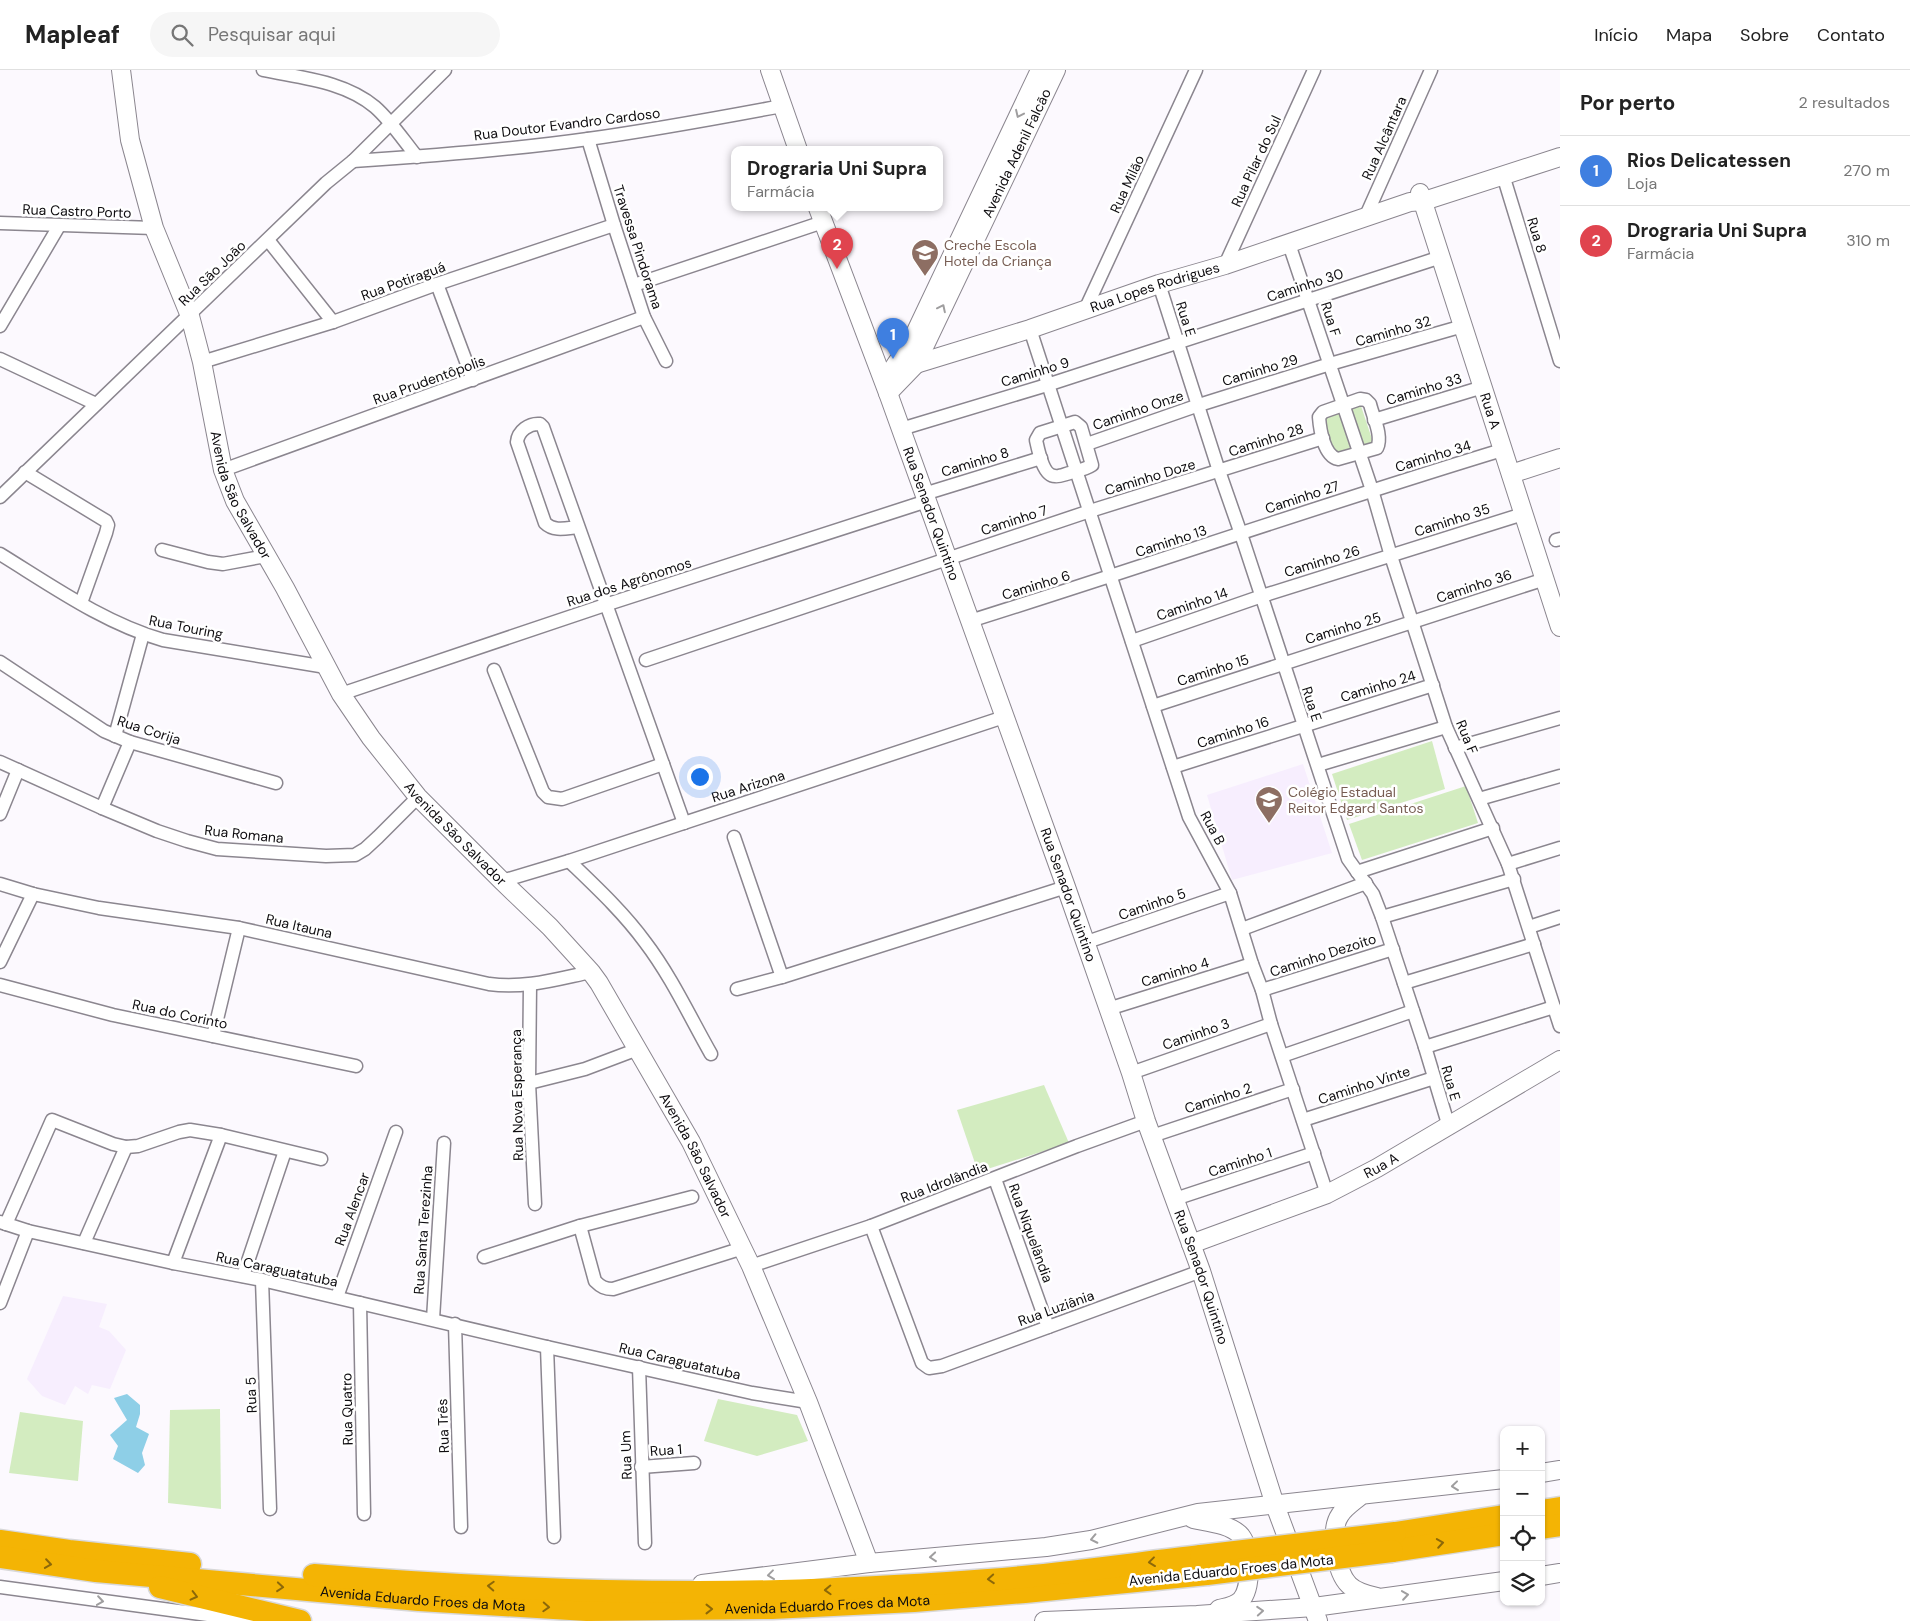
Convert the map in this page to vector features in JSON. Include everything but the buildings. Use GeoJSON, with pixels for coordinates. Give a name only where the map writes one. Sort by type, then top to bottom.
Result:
{"type":"FeatureCollection","features":[{"type":"Feature","properties":{"kind":"highway"},"geometry":{"type":"LineString","coordinates":[[1545,1510],[1560,1508]]}},
{"type":"Feature","properties":{"kind":"highway","name":"Avenida Eduardo Froes da Mota"},"geometry":{"type":"LineString","coordinates":[[1394,1542],[1500,1517]]}},
{"type":"Feature","properties":{"kind":"highway"},"geometry":{"type":"LineString","coordinates":[[1545,1527],[1560,1525]]}},
{"type":"Feature","properties":{"kind":"highway","name":"Avenida Eduardo Froes da Mota"},"geometry":{"type":"LineString","coordinates":[[0,1557],[96,1571],[419,1600],[587,1610],[772,1608],[1025,1592],[1204,1565],[1394,1542],[1500,1534]]}},
{"type":"Feature","properties":{"kind":"highway","name":"Avenida Eduardo Froes da Mota"},"geometry":{"type":"LineString","coordinates":[[0,1541],[69,1551],[364,1579],[630,1592],[836,1589],[1204,1565]]}},
{"type":"Feature","properties":{"kind":"highway"},"geometry":{"type":"LineString","coordinates":[[96,1571],[300,1621]]}},
{"type":"Feature","properties":{"kind":"street","name":"Avenida São Salvador"},"geometry":{"type":"LineString","coordinates":[[121,70],[130,140],[154,228],[190,316],[202,362],[223,470],[235,501],[285,588],[341,694],[372,738],[418,797],[550,927],[591,972],[638,1049],[691,1142],[743,1248],[808,1402],[869,1563]]}},
{"type":"Feature","properties":{"kind":"street"},"geometry":{"type":"LineString","coordinates":[[263,70],[327,83],[360,96],[376,108],[391,124],[417,157]]}},
{"type":"Feature","properties":{"kind":"street","name":"Rua São João"},"geometry":{"type":"LineString","coordinates":[[0,497],[326,183],[391,124],[445,70]]}},
{"type":"Feature","properties":{"kind":"street"},"geometry":{"type":"LineString","coordinates":[[770,70],[797,146]]}},
{"type":"Feature","properties":{"kind":"street","name":"Avenida Adenil Falcão"},"geometry":{"type":"LineString","coordinates":[[886,387],[916,364],[933,328],[967,241],[1040,70]]}},
{"type":"Feature","properties":{"kind":"street","name":"Avenida Adenil Falcão"},"geometry":{"type":"LineString","coordinates":[[886,387],[897,364],[967,241],[1056,70]]}},
{"type":"Feature","properties":{"kind":"street","name":"Rua Milão"},"geometry":{"type":"LineString","coordinates":[[1085,310],[1196,70]]}},
{"type":"Feature","properties":{"kind":"street","name":"Rua Pilar do Sul"},"geometry":{"type":"LineString","coordinates":[[1225,265],[1314,70]]}},
{"type":"Feature","properties":{"kind":"street","name":"Rua Alcântara"},"geometry":{"type":"LineString","coordinates":[[1365,218],[1431,70]]}},
{"type":"Feature","properties":{"kind":"street","name":"Rua Doutor Evandro Cardoso"},"geometry":{"type":"LineString","coordinates":[[353,160],[417,157],[588,139],[782,106]]}},
{"type":"Feature","properties":{"kind":"street","name":"Travessa Pindorama"},"geometry":{"type":"LineString","coordinates":[[588,139],[644,317],[666,361]]}},
{"type":"Feature","properties":{"kind":"street","name":"Rua Lopes Rodrigues"},"geometry":{"type":"LineString","coordinates":[[897,364],[916,364],[1030,329],[1160,284],[1290,244],[1560,146]]}},
{"type":"Feature","properties":{"kind":"street","name":"Rua Lopes Rodrigues"},"geometry":{"type":"LineString","coordinates":[[1418,199],[1560,157]]}},
{"type":"Feature","properties":{"kind":"street","name":"Rua 8"},"geometry":{"type":"LineString","coordinates":[[1503,175],[1560,361]]}},
{"type":"Feature","properties":{"kind":"street","name":"Rua A"},"geometry":{"type":"LineString","coordinates":[[1418,199],[1441,257],[1560,627]]}},
{"type":"Feature","properties":{"kind":"street"},"geometry":{"type":"LineString","coordinates":[[634,285],[820,215]]}},
{"type":"Feature","properties":{"kind":"street","name":"Rua Senador Quintino"},"geometry":{"type":"LineString","coordinates":[[820,215],[902,430],[1066,887],[1149,1128],[1201,1271],[1275,1505],[1318,1616]]}},
{"type":"Feature","properties":{"kind":"street","name":"Rua Castro Porto"},"geometry":{"type":"LineString","coordinates":[[0,223],[154,228]]}},
{"type":"Feature","properties":{"kind":"street","name":"Rua Potiraguá"},"geometry":{"type":"LineString","coordinates":[[202,362],[333,322],[437,284],[614,225]]}},
{"type":"Feature","properties":{"kind":"street"},"geometry":{"type":"LineString","coordinates":[[0,326],[59,226]]}},
{"type":"Feature","properties":{"kind":"street"},"geometry":{"type":"LineString","coordinates":[[268,240],[333,322]]}},
{"type":"Feature","properties":{"kind":"street","name":"Rua F"},"geometry":{"type":"LineString","coordinates":[[1290,244],[1342,405],[1372,490],[1391,556],[1446,727],[1454,748],[1480,799],[1514,879],[1534,944],[1555,990],[1554,1007],[1560,1026]]}},
{"type":"Feature","properties":{"kind":"street","name":"Caminho 30"},"geometry":{"type":"LineString","coordinates":[[1178,342],[1441,257]]}},
{"type":"Feature","properties":{"kind":"street"},"geometry":{"type":"LineString","coordinates":[[437,284],[473,380]]}},
{"type":"Feature","properties":{"kind":"street","name":"Rua E"},"geometry":{"type":"LineString","coordinates":[[1160,284],[1219,472],[1262,596],[1302,725],[1318,765],[1348,860],[1373,894],[1394,949],[1448,1127]]}},
{"type":"Feature","properties":{"kind":"street","name":"Rua Prudentôpolis"},"geometry":{"type":"LineString","coordinates":[[223,470],[644,317]]}},
{"type":"Feature","properties":{"kind":"street","name":"Caminho 32"},"geometry":{"type":"LineString","coordinates":[[1330,364],[1463,326]]}},
{"type":"Feature","properties":{"kind":"street"},"geometry":{"type":"LineString","coordinates":[[933,328],[937,340],[942,345],[1001,338]]}},
{"type":"Feature","properties":{"kind":"street"},"geometry":{"type":"LineString","coordinates":[[1030,329],[1061,425]]}},
{"type":"Feature","properties":{"kind":"street","name":"Caminho 9"},"geometry":{"type":"LineString","coordinates":[[902,430],[1178,342]]}},
{"type":"Feature","properties":{"kind":"street"},"geometry":{"type":"LineString","coordinates":[[0,359],[96,404]]}},
{"type":"Feature","properties":{"kind":"street","name":"Caminho 29"},"geometry":{"type":"LineString","coordinates":[[1199,405],[1330,364]]}},
{"type":"Feature","properties":{"kind":"street","name":"Caminho 33"},"geometry":{"type":"LineString","coordinates":[[1374,420],[1483,387]]}},
{"type":"Feature","properties":{"kind":"street"},"geometry":{"type":"LineString","coordinates":[[1360,399],[1366,400],[1370,404],[1380,439],[1378,445],[1360,453],[1338,459],[1329,454],[1323,438],[1320,421],[1321,414],[1342,405],[1360,399]]}},
{"type":"Feature","properties":{"kind":"street","name":"Caminho Onze"},"geometry":{"type":"LineString","coordinates":[[1087,444],[1199,405]]}},
{"type":"Feature","properties":{"kind":"street"},"geometry":{"type":"LineString","coordinates":[[1078,423],[1087,444],[1092,465],[1077,472],[1054,476],[1047,473],[1038,458],[1036,440],[1038,434],[1061,425],[1078,423]]}},
{"type":"Feature","properties":{"kind":"street"},"geometry":{"type":"LineString","coordinates":[[578,527],[557,529],[548,527],[545,524],[517,439],[522,431],[535,424],[540,424],[543,427],[684,823]]}},
{"type":"Feature","properties":{"kind":"street","name":"Rua B"},"geometry":{"type":"LineString","coordinates":[[1061,425],[1189,817],[1221,872],[1230,893],[1327,1194]]}},
{"type":"Feature","properties":{"kind":"street","name":"Caminho 28"},"geometry":{"type":"LineString","coordinates":[[1219,472],[1323,438]]}},
{"type":"Feature","properties":{"kind":"street","name":"Caminho 34"},"geometry":{"type":"LineString","coordinates":[[1372,490],[1502,450]]}},
{"type":"Feature","properties":{"kind":"street","name":"Caminho 8"},"geometry":{"type":"LineString","coordinates":[[925,497],[1038,458]]}},
{"type":"Feature","properties":{"kind":"street"},"geometry":{"type":"LineString","coordinates":[[1511,474],[1560,458]]}},
{"type":"Feature","properties":{"kind":"street"},"geometry":{"type":"LineString","coordinates":[[25,472],[106,521],[108,525],[81,603]]}},
{"type":"Feature","properties":{"kind":"street","name":"Caminho Doze"},"geometry":{"type":"LineString","coordinates":[[1090,511],[1219,472]]}},
{"type":"Feature","properties":{"kind":"street","name":"Caminho 27"},"geometry":{"type":"LineString","coordinates":[[1241,534],[1372,490]]}},
{"type":"Feature","properties":{"kind":"street","name":"Rua dos Agrônomos"},"geometry":{"type":"LineString","coordinates":[[341,694],[925,497]]}},
{"type":"Feature","properties":{"kind":"street","name":"Caminho 7"},"geometry":{"type":"LineString","coordinates":[[646,660],[1090,511]]}},
{"type":"Feature","properties":{"kind":"street","name":"Caminho 35"},"geometry":{"type":"LineString","coordinates":[[1391,556],[1523,514]]}},
{"type":"Feature","properties":{"kind":"street","name":"Caminho 13"},"geometry":{"type":"LineString","coordinates":[[1110,577],[1241,534]]}},
{"type":"Feature","properties":{"kind":"street"},"geometry":{"type":"LineString","coordinates":[[162,550],[223,564],[266,556]]}},
{"type":"Feature","properties":{"kind":"street","name":"Rua Touring"},"geometry":{"type":"LineString","coordinates":[[0,554],[81,603],[121,625],[143,634],[163,640],[326,667]]}},
{"type":"Feature","properties":{"kind":"street","name":"Caminho 26"},"geometry":{"type":"LineString","coordinates":[[1262,596],[1391,556]]}},
{"type":"Feature","properties":{"kind":"street","name":"Caminho 6"},"geometry":{"type":"LineString","coordinates":[[970,621],[1110,577]]}},
{"type":"Feature","properties":{"kind":"street","name":"Caminho 36"},"geometry":{"type":"LineString","coordinates":[[1412,622],[1545,579]]}},
{"type":"Feature","properties":{"kind":"street","name":"Caminho 14"},"geometry":{"type":"LineString","coordinates":[[1132,641],[1262,596]]}},
{"type":"Feature","properties":{"kind":"street","name":"Caminho 25"},"geometry":{"type":"LineString","coordinates":[[1283,662],[1412,622]]}},
{"type":"Feature","properties":{"kind":"street"},"geometry":{"type":"LineString","coordinates":[[115,736],[143,634]]}},
{"type":"Feature","properties":{"kind":"street","name":"Rua Corija"},"geometry":{"type":"LineString","coordinates":[[0,662],[104,731],[115,736],[130,742],[276,783]]}},
{"type":"Feature","properties":{"kind":"street","name":"Caminho 15"},"geometry":{"type":"LineString","coordinates":[[1153,706],[1283,662]]}},
{"type":"Feature","properties":{"kind":"street"},"geometry":{"type":"LineString","coordinates":[[494,670],[543,792],[548,797],[562,799],[663,764]]}},
{"type":"Feature","properties":{"kind":"street","name":"Caminho 24"},"geometry":{"type":"LineString","coordinates":[[1302,725],[1433,685]]}},
{"type":"Feature","properties":{"kind":"street","name":"Rua Arizona"},"geometry":{"type":"LineString","coordinates":[[502,881],[569,861],[1004,717]]}},
{"type":"Feature","properties":{"kind":"street"},"geometry":{"type":"LineString","coordinates":[[1454,748],[1560,718]]}},
{"type":"Feature","properties":{"kind":"street","name":"Caminho 16"},"geometry":{"type":"LineString","coordinates":[[1173,767],[1302,725]]}},
{"type":"Feature","properties":{"kind":"street"},"geometry":{"type":"LineString","coordinates":[[1318,765],[1446,727]]}},
{"type":"Feature","properties":{"kind":"street"},"geometry":{"type":"LineString","coordinates":[[102,808],[130,742]]}},
{"type":"Feature","properties":{"kind":"street","name":"Rua Romana"},"geometry":{"type":"LineString","coordinates":[[0,762],[102,808],[187,841],[218,849],[345,856],[355,854],[365,849],[418,797]]}},
{"type":"Feature","properties":{"kind":"street"},"geometry":{"type":"LineString","coordinates":[[0,814],[18,770]]}},
{"type":"Feature","properties":{"kind":"street"},"geometry":{"type":"LineString","coordinates":[[1480,799],[1560,776]]}},
{"type":"Feature","properties":{"kind":"street"},"geometry":{"type":"LineString","coordinates":[[1357,872],[1492,828]]}},
{"type":"Feature","properties":{"kind":"street"},"geometry":{"type":"LineString","coordinates":[[734,837],[782,977]]}},
{"type":"Feature","properties":{"kind":"street"},"geometry":{"type":"LineString","coordinates":[[1508,864],[1560,848]]}},
{"type":"Feature","properties":{"kind":"street"},"geometry":{"type":"LineString","coordinates":[[569,861],[619,910],[646,942],[711,1054]]}},
{"type":"Feature","properties":{"kind":"street"},"geometry":{"type":"LineString","coordinates":[[1382,918],[1514,879]]}},
{"type":"Feature","properties":{"kind":"street"},"geometry":{"type":"LineString","coordinates":[[1242,929],[1366,883]]}},
{"type":"Feature","properties":{"kind":"street","name":"Rua Itauna"},"geometry":{"type":"LineString","coordinates":[[0,884],[33,894],[139,915],[239,928],[490,984],[507,986],[530,985],[591,972]]}},
{"type":"Feature","properties":{"kind":"street"},"geometry":{"type":"LineString","coordinates":[[737,989],[782,977],[1066,887]]}},
{"type":"Feature","properties":{"kind":"street","name":"Caminho 5"},"geometry":{"type":"LineString","coordinates":[[1084,943],[1230,893]]}},
{"type":"Feature","properties":{"kind":"street"},"geometry":{"type":"LineString","coordinates":[[0,962],[33,894]]}},
{"type":"Feature","properties":{"kind":"street"},"geometry":{"type":"LineString","coordinates":[[1529,927],[1560,917]]}},
{"type":"Feature","properties":{"kind":"street"},"geometry":{"type":"LineString","coordinates":[[213,1036],[239,928]]}},
{"type":"Feature","properties":{"kind":"street"},"geometry":{"type":"LineString","coordinates":[[1404,983],[1534,944]]}},
{"type":"Feature","properties":{"kind":"street","name":"Caminho Dezoito"},"geometry":{"type":"LineString","coordinates":[[1262,990],[1394,949]]}},
{"type":"Feature","properties":{"kind":"street","name":"Caminho 4"},"geometry":{"type":"LineString","coordinates":[[1108,1009],[1252,964]]}},
{"type":"Feature","properties":{"kind":"street","name":"Rua do Corinto"},"geometry":{"type":"LineString","coordinates":[[0,985],[113,1015],[356,1066]]}},
{"type":"Feature","properties":{"kind":"street","name":"Rua Nova Esperança"},"geometry":{"type":"LineString","coordinates":[[530,985],[529,1083],[535,1204]]}},
{"type":"Feature","properties":{"kind":"street"},"geometry":{"type":"LineString","coordinates":[[1425,1047],[1554,1007]]}},
{"type":"Feature","properties":{"kind":"street"},"geometry":{"type":"LineString","coordinates":[[1282,1056],[1413,1011]]}},
{"type":"Feature","properties":{"kind":"street","name":"Caminho 3"},"geometry":{"type":"LineString","coordinates":[[1131,1073],[1271,1024]]}},
{"type":"Feature","properties":{"kind":"street"},"geometry":{"type":"LineString","coordinates":[[529,1083],[585,1068],[638,1049]]}},
{"type":"Feature","properties":{"kind":"street","name":"Rua A"},"geometry":{"type":"LineString","coordinates":[[1191,1244],[1327,1194],[1448,1127],[1560,1060]]}},
{"type":"Feature","properties":{"kind":"street","name":"Caminho Vinte"},"geometry":{"type":"LineString","coordinates":[[1304,1120],[1434,1078]]}},
{"type":"Feature","properties":{"kind":"street","name":"Caminho 2"},"geometry":{"type":"LineString","coordinates":[[1149,1128],[1293,1089]]}},
{"type":"Feature","properties":{"kind":"street"},"geometry":{"type":"LineString","coordinates":[[3,1223],[52,1120],[113,1144],[126,1147],[138,1146],[190,1130],[221,1134],[321,1159]]}},
{"type":"Feature","properties":{"kind":"street","name":"Rua Idrolândia"},"geometry":{"type":"LineString","coordinates":[[751,1266],[872,1226],[995,1178],[1149,1128]]}},
{"type":"Feature","properties":{"kind":"street","name":"Rua Alencar"},"geometry":{"type":"LineString","coordinates":[[337,1296],[396,1132]]}},
{"type":"Feature","properties":{"kind":"street"},"geometry":{"type":"LineString","coordinates":[[173,1263],[221,1134]]}},
{"type":"Feature","properties":{"kind":"street","name":"Rua Santa Terezinha"},"geometry":{"type":"LineString","coordinates":[[432,1319],[444,1143]]}},
{"type":"Feature","properties":{"kind":"street"},"geometry":{"type":"LineString","coordinates":[[84,1243],[126,1147]]}},
{"type":"Feature","properties":{"kind":"street"},"geometry":{"type":"LineString","coordinates":[[243,1276],[285,1151]]}},
{"type":"Feature","properties":{"kind":"street","name":"Caminho 1"},"geometry":{"type":"LineString","coordinates":[[1176,1199],[1314,1154]]}},
{"type":"Feature","properties":{"kind":"street","name":"Rua Niquelândia"},"geometry":{"type":"LineString","coordinates":[[995,1178],[1048,1327]]}},
{"type":"Feature","properties":{"kind":"street"},"geometry":{"type":"LineString","coordinates":[[484,1257],[580,1226],[692,1197]]}},
{"type":"Feature","properties":{"kind":"street","name":"Rua Caraguatatuba"},"geometry":{"type":"LineString","coordinates":[[3,1223],[28,1231],[173,1263],[337,1296],[547,1347],[752,1393],[808,1402]]}},
{"type":"Feature","properties":{"kind":"street"},"geometry":{"type":"LineString","coordinates":[[580,1226],[595,1281],[607,1289],[613,1289],[743,1248]]}},
{"type":"Feature","properties":{"kind":"street","name":"Rua Luziânia"},"geometry":{"type":"LineString","coordinates":[[872,1226],[922,1363],[929,1368],[942,1366],[1201,1271]]}},
{"type":"Feature","properties":{"kind":"street"},"geometry":{"type":"LineString","coordinates":[[0,1303],[28,1231]]}},
{"type":"Feature","properties":{"kind":"street","name":"Rua 5"},"geometry":{"type":"LineString","coordinates":[[262,1280],[270,1509]]}},
{"type":"Feature","properties":{"kind":"street","name":"Rua Quatro"},"geometry":{"type":"LineString","coordinates":[[360,1303],[364,1514]]}},
{"type":"Feature","properties":{"kind":"street","name":"Rua Três"},"geometry":{"type":"LineString","coordinates":[[455,1324],[461,1527]]}},
{"type":"Feature","properties":{"kind":"street"},"geometry":{"type":"LineString","coordinates":[[547,1347],[554,1537]]}},
{"type":"Feature","properties":{"kind":"street","name":"Rua Um"},"geometry":{"type":"LineString","coordinates":[[639,1367],[645,1543]]}},
{"type":"Feature","properties":{"kind":"street","name":"Rua 1"},"geometry":{"type":"LineString","coordinates":[[641,1467],[694,1463]]}},
{"type":"Feature","properties":{"kind":"street"},"geometry":{"type":"LineString","coordinates":[[1545,1472],[1560,1470]]}},
{"type":"Feature","properties":{"kind":"street"},"geometry":{"type":"LineString","coordinates":[[630,1592],[869,1563],[1046,1547],[1091,1540],[1198,1513],[1500,1480]]}},
{"type":"Feature","properties":{"kind":"street"},"geometry":{"type":"LineString","coordinates":[[1359,1497],[1340,1515],[1335,1526],[1334,1534],[1340,1572],[1349,1585],[1365,1594],[1381,1598]]}},
{"type":"Feature","properties":{"kind":"street"},"geometry":{"type":"LineString","coordinates":[[1286,1534],[1291,1515],[1301,1503]]}},
{"type":"Feature","properties":{"kind":"street"},"geometry":{"type":"LineString","coordinates":[[1182,1517],[1211,1522],[1233,1531],[1240,1536],[1245,1545],[1248,1562],[1249,1576],[1245,1594],[1240,1601],[1231,1606],[1197,1615]]}},
{"type":"Feature","properties":{"kind":"street"},"geometry":{"type":"LineString","coordinates":[[1545,1575],[1560,1573]]}},
{"type":"Feature","properties":{"kind":"street"},"geometry":{"type":"LineString","coordinates":[[1044,1621],[1197,1615],[1288,1609],[1318,1616],[1333,1605],[1500,1582]]}},
{"type":"Feature","properties":{"kind":"street"},"geometry":{"type":"LineString","coordinates":[[1288,1609],[1300,1602],[1306,1586]]}},
{"type":"Feature","properties":{"kind":"street"},"geometry":{"type":"LineString","coordinates":[[0,1587],[252,1621]]}},
{"type":"Feature","properties":{"kind":"shaded area","name":"Colégio Estadual Reitor Edgard Santos"},"geometry":{"type":"Polygon","coordinates":[[[1303,764],[1332,853],[1232,880],[1207,795],[1303,764]]]}},
{"type":"Feature","properties":{"kind":"shaded area"},"geometry":{"type":"Polygon","coordinates":[[[63,1296],[107,1304],[99,1327],[109,1331],[126,1350],[110,1389],[92,1385],[88,1394],[75,1386],[65,1405],[42,1396],[27,1379],[63,1296]]]}},
{"type":"Feature","properties":{"kind":"green space"},"geometry":{"type":"Polygon","coordinates":[[[1361,406],[1374,445],[1334,456],[1323,418],[1361,406]]]}},
{"type":"Feature","properties":{"kind":"green space"},"geometry":{"type":"Polygon","coordinates":[[[1432,741],[1445,789],[1347,820],[1332,774],[1432,741]]]}},
{"type":"Feature","properties":{"kind":"green space"},"geometry":{"type":"Polygon","coordinates":[[[1466,786],[1478,823],[1362,860],[1349,824],[1466,786]]]}},
{"type":"Feature","properties":{"kind":"green space"},"geometry":{"type":"Polygon","coordinates":[[[1044,1085],[1069,1143],[978,1172],[957,1110],[1044,1085]]]}},
{"type":"Feature","properties":{"kind":"green space"},"geometry":{"type":"Polygon","coordinates":[[[718,1399],[797,1415],[808,1441],[757,1456],[704,1441],[718,1399]]]}},
{"type":"Feature","properties":{"kind":"green space"},"geometry":{"type":"Polygon","coordinates":[[[220,1409],[221,1509],[168,1503],[170,1410],[220,1409]]]}},
{"type":"Feature","properties":{"kind":"green space"},"geometry":{"type":"Polygon","coordinates":[[[20,1412],[83,1421],[78,1481],[9,1473],[20,1412]]]}},
{"type":"Feature","properties":{"kind":"water"},"geometry":{"type":"Polygon","coordinates":[[[127,1394],[140,1405],[140,1414],[136,1427],[149,1434],[142,1453],[145,1465],[138,1473],[113,1459],[118,1446],[110,1435],[127,1420],[114,1398],[127,1394]]]}},
{"type":"Feature","properties":{"kind":"place","name":"Drograria Uni Supra"},"geometry":{"type":"Point","coordinates":[837,269]}},
{"type":"Feature","properties":{"kind":"place","name":"Creche Escola Hotel da Criança"},"geometry":{"type":"Point","coordinates":[925,277]}},
{"type":"Feature","properties":{"kind":"place","name":"Rios Delicatessen"},"geometry":{"type":"Point","coordinates":[893,359]}},
{"type":"Feature","properties":{"kind":"place","name":"Colégio Estadual Reitor Edgard Santos"},"geometry":{"type":"Point","coordinates":[1269,824]}}]}
